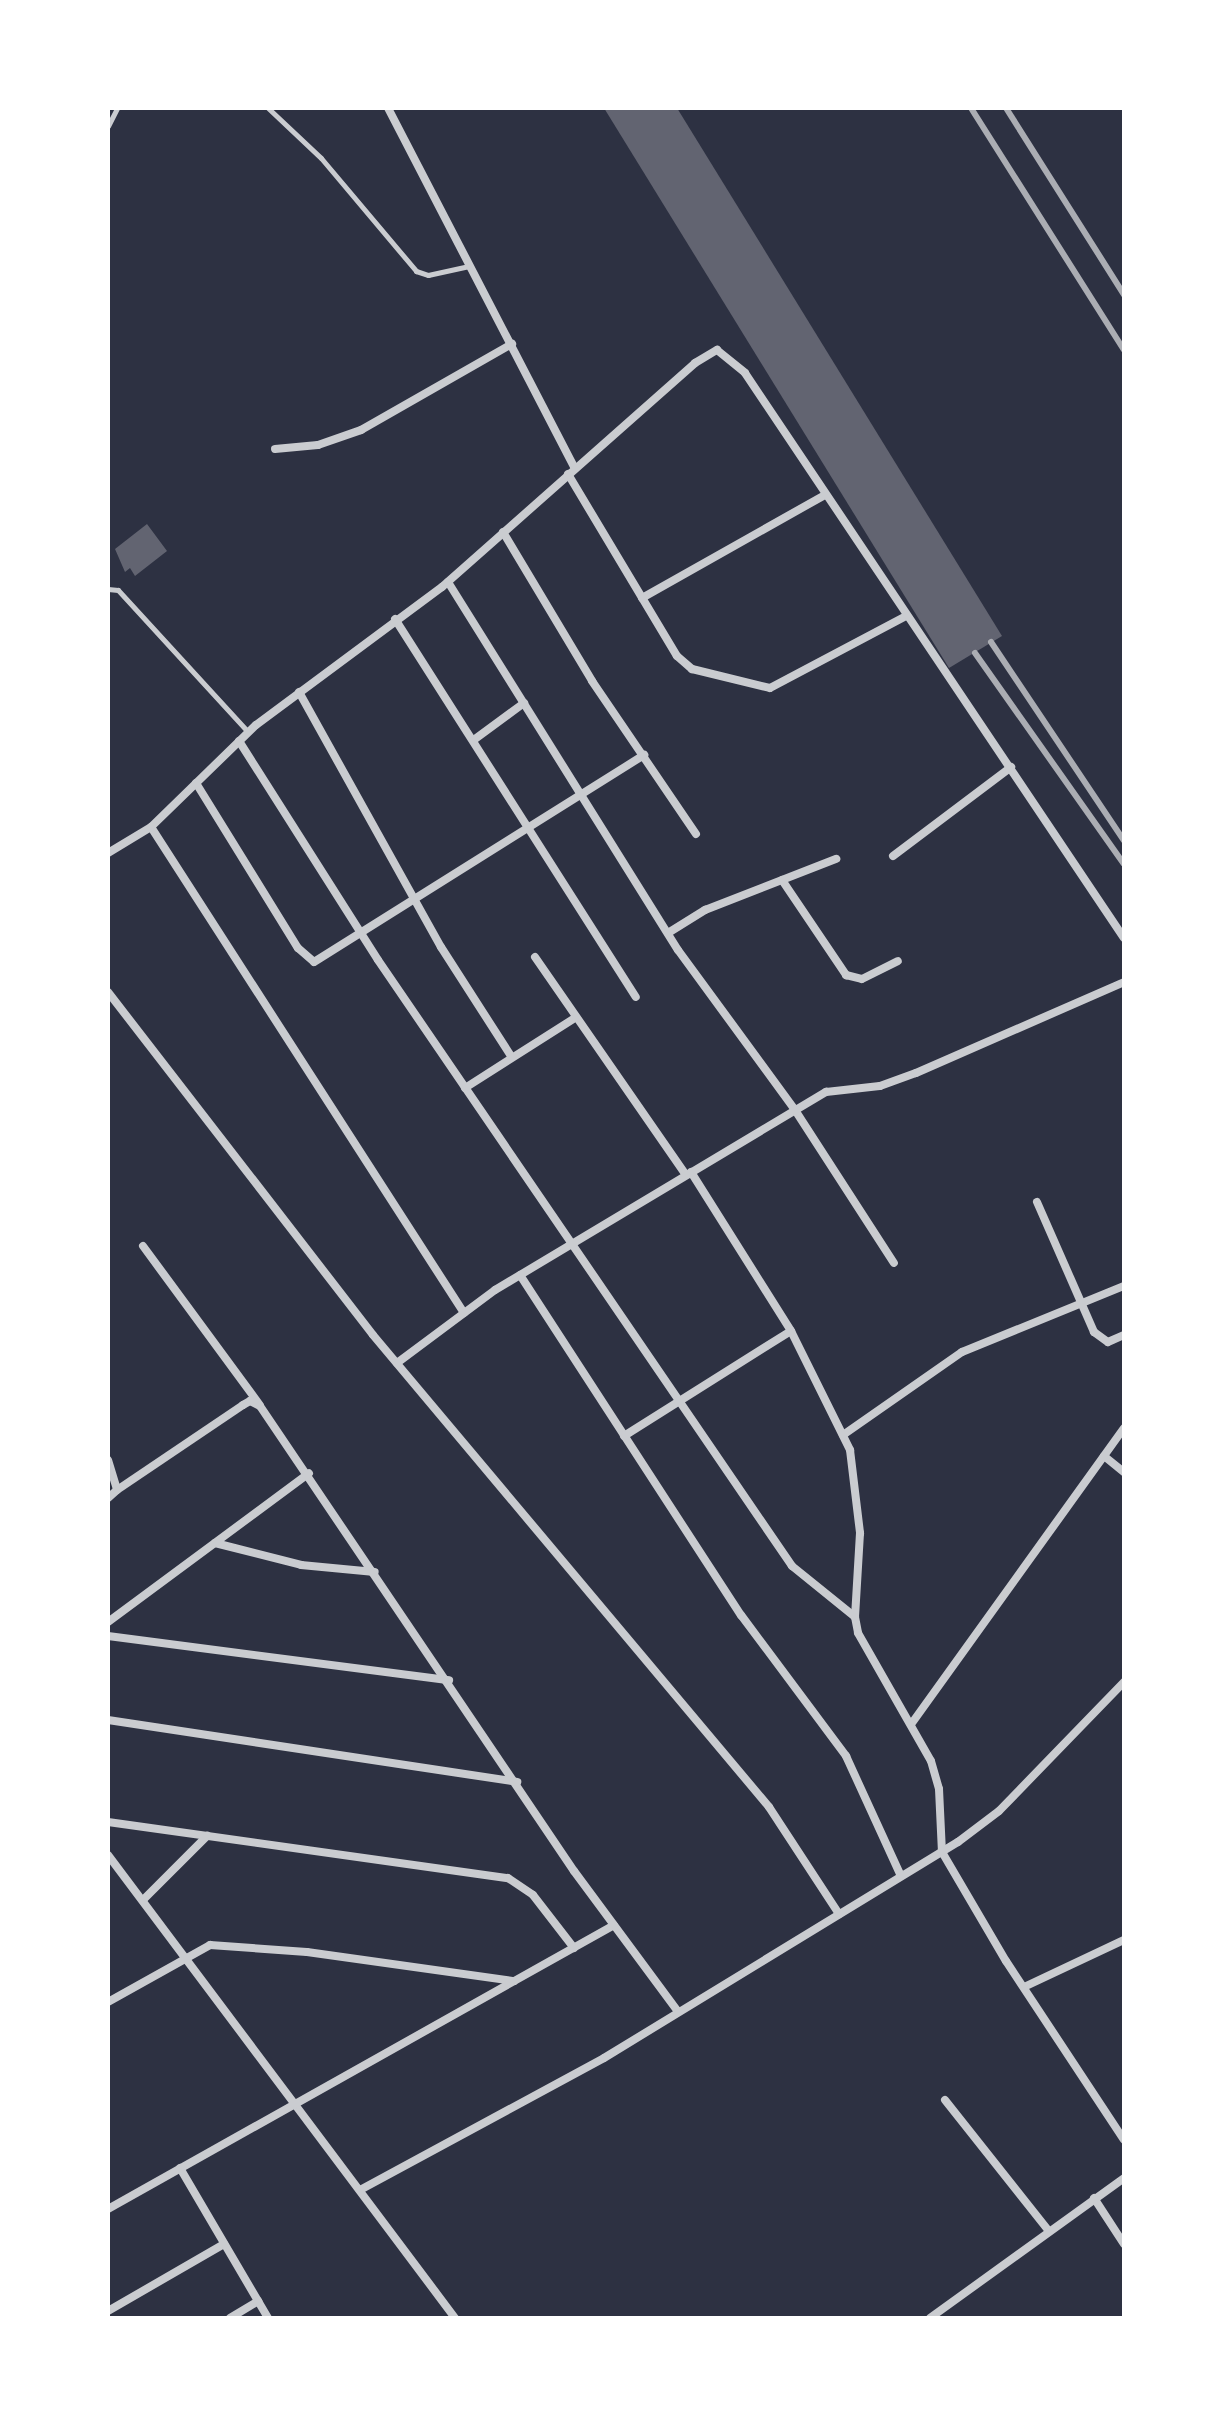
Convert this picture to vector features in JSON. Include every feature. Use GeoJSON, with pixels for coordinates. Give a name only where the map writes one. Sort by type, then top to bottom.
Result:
{"type":"FeatureCollection","features":[{"type":"Feature","properties":{"kind":"street"},"geometry":{"type":"LineString","coordinates":[[388,108],[512,344],[572,471],[642,598],[684,664],[770,688],[906,616]]}},
{"type":"Feature","properties":{"kind":"street"},"geometry":{"type":"LineString","coordinates":[[275,449],[318,445],[351,434],[512,344]]}},
{"type":"Feature","properties":{"kind":"street"},"geometry":{"type":"LineString","coordinates":[[108,853],[151,827],[248,732],[448,582],[695,363],[717,350],[745,373],[1124,938]]}},
{"type":"Feature","properties":{"kind":"street"},"geometry":{"type":"LineString","coordinates":[[642,598],[825,495]]}},
{"type":"Feature","properties":{"kind":"street"},"geometry":{"type":"LineString","coordinates":[[503,532],[592,681],[696,834]]}},
{"type":"Feature","properties":{"kind":"street"},"geometry":{"type":"LineString","coordinates":[[448,582],[668,933],[795,1110],[894,1263]]}},
{"type":"Feature","properties":{"kind":"street"},"geometry":{"type":"LineString","coordinates":[[395,619],[475,739],[636,997]]}},
{"type":"Feature","properties":{"kind":"street"},"geometry":{"type":"LineString","coordinates":[[299,692],[412,897],[511,1056]]}},
{"type":"Feature","properties":{"kind":"street"},"geometry":{"type":"LineString","coordinates":[[475,739],[524,703]]}},
{"type":"Feature","properties":{"kind":"street"},"geometry":{"type":"LineString","coordinates":[[239,741],[465,1088],[681,1399],[792,1566],[855,1617]]}},
{"type":"Feature","properties":{"kind":"street"},"geometry":{"type":"LineString","coordinates":[[196,783],[307,959],[326,958],[412,897],[530,828],[644,755]]}},
{"type":"Feature","properties":{"kind":"street"},"geometry":{"type":"LineString","coordinates":[[893,856],[1011,767]]}},
{"type":"Feature","properties":{"kind":"street"},"geometry":{"type":"LineString","coordinates":[[151,827],[464,1313]]}},
{"type":"Feature","properties":{"kind":"street"},"geometry":{"type":"LineString","coordinates":[[668,933],[705,910],[836,859]]}},
{"type":"Feature","properties":{"kind":"street"},"geometry":{"type":"LineString","coordinates":[[782,880],[846,975],[862,979],[898,961]]}},
{"type":"Feature","properties":{"kind":"street"},"geometry":{"type":"LineString","coordinates":[[535,957],[575,1018],[689,1174],[791,1331],[843,1435],[855,1473],[860,1533],[855,1617],[858,1633],[912,1723],[939,1789],[942,1852],[1024,1987],[1124,2140]]}},
{"type":"Feature","properties":{"kind":"street"},"geometry":{"type":"LineString","coordinates":[[397,1363],[520,1275],[795,1110],[839,1088],[870,1088],[916,1073],[1124,982]]}},
{"type":"Feature","properties":{"kind":"street"},"geometry":{"type":"LineString","coordinates":[[108,992],[397,1363],[769,1807],[839,1914]]}},
{"type":"Feature","properties":{"kind":"street"},"geometry":{"type":"LineString","coordinates":[[465,1088],[575,1018]]}},
{"type":"Feature","properties":{"kind":"street"},"geometry":{"type":"LineString","coordinates":[[1037,1202],[1099,1340],[1124,1335]]}},
{"type":"Feature","properties":{"kind":"street"},"geometry":{"type":"LineString","coordinates":[[143,1246],[309,1473],[614,1925],[677,2010]]}},
{"type":"Feature","properties":{"kind":"street"},"geometry":{"type":"LineString","coordinates":[[520,1275],[741,1615],[846,1756],[901,1876]]}},
{"type":"Feature","properties":{"kind":"street"},"geometry":{"type":"LineString","coordinates":[[843,1435],[962,1352],[1124,1286]]}},
{"type":"Feature","properties":{"kind":"street"},"geometry":{"type":"LineString","coordinates":[[624,1436],[791,1331]]}},
{"type":"Feature","properties":{"kind":"street"},"geometry":{"type":"LineString","coordinates":[[108,1498],[243,1405],[250,1401],[260,1406]]}},
{"type":"Feature","properties":{"kind":"street"},"geometry":{"type":"LineString","coordinates":[[912,1723],[1124,1428]]}},
{"type":"Feature","properties":{"kind":"street"},"geometry":{"type":"LineString","coordinates":[[1104,1456],[1124,1472]]}},
{"type":"Feature","properties":{"kind":"street"},"geometry":{"type":"LineString","coordinates":[[108,1460],[117,1490]]}},
{"type":"Feature","properties":{"kind":"street"},"geometry":{"type":"LineString","coordinates":[[108,1622],[309,1473]]}},
{"type":"Feature","properties":{"kind":"street"},"geometry":{"type":"LineString","coordinates":[[215,1543],[301,1565],[375,1572]]}},
{"type":"Feature","properties":{"kind":"street"},"geometry":{"type":"LineString","coordinates":[[108,1636],[449,1680]]}},
{"type":"Feature","properties":{"kind":"street"},"geometry":{"type":"LineString","coordinates":[[360,2190],[604,2058],[677,2010],[942,1852],[999,1811],[1124,1682]]}},
{"type":"Feature","properties":{"kind":"street"},"geometry":{"type":"LineString","coordinates":[[108,1720],[517,1782]]}},
{"type":"Feature","properties":{"kind":"street"},"geometry":{"type":"LineString","coordinates":[[108,1822],[508,1878],[533,1895],[574,1948]]}},
{"type":"Feature","properties":{"kind":"street"},"geometry":{"type":"LineString","coordinates":[[143,1900],[207,1836]]}},
{"type":"Feature","properties":{"kind":"street"},"geometry":{"type":"LineString","coordinates":[[108,1855],[455,2318]]}},
{"type":"Feature","properties":{"kind":"street"},"geometry":{"type":"LineString","coordinates":[[108,2209],[614,1925]]}},
{"type":"Feature","properties":{"kind":"street"},"geometry":{"type":"LineString","coordinates":[[1024,1987],[1124,1940]]}},
{"type":"Feature","properties":{"kind":"street"},"geometry":{"type":"LineString","coordinates":[[108,2002],[210,1945],[515,1981]]}},
{"type":"Feature","properties":{"kind":"street"},"geometry":{"type":"LineString","coordinates":[[945,2100],[1049,2231]]}},
{"type":"Feature","properties":{"kind":"street"},"geometry":{"type":"LineString","coordinates":[[180,2168],[268,2318]]}},
{"type":"Feature","properties":{"kind":"street"},"geometry":{"type":"LineString","coordinates":[[930,2318],[1124,2178]]}},
{"type":"Feature","properties":{"kind":"street"},"geometry":{"type":"LineString","coordinates":[[1094,2198],[1124,2244]]}},
{"type":"Feature","properties":{"kind":"street"},"geometry":{"type":"LineString","coordinates":[[108,2311],[224,2244]]}},
{"type":"Feature","properties":{"kind":"street"},"geometry":{"type":"LineString","coordinates":[[230,2318],[258,2301]]}},
{"type":"Feature","properties":{"kind":"lane"},"geometry":{"type":"LineString","coordinates":[[108,126],[117,108]]}},
{"type":"Feature","properties":{"kind":"lane"},"geometry":{"type":"LineString","coordinates":[[268,108],[321,158],[416,271],[428,275],[470,265]]}},
{"type":"Feature","properties":{"kind":"lane"},"geometry":{"type":"LineString","coordinates":[[108,589],[118,590],[248,732]]}},
{"type":"Feature","properties":{"kind":"building"},"geometry":{"type":"Polygon","coordinates":[[[604,108],[677,108],[1002,636],[949,668],[604,108]]]}},
{"type":"Feature","properties":{"kind":"building"},"geometry":{"type":"Polygon","coordinates":[[[147,524],[167,551],[135,576],[130,568],[125,572],[115,549],[147,524]]]}},
{"type":"Feature","properties":{"kind":"railway"},"geometry":{"type":"LineString","coordinates":[[971,108],[1124,350]]}},
{"type":"Feature","properties":{"kind":"railway"},"geometry":{"type":"LineString","coordinates":[[1006,108],[1124,295]]}},
{"type":"Feature","properties":{"kind":"railway"},"geometry":{"type":"LineString","coordinates":[[991,642],[1124,841]]}},
{"type":"Feature","properties":{"kind":"railway"},"geometry":{"type":"LineString","coordinates":[[975,653],[1124,864]]}}]}
